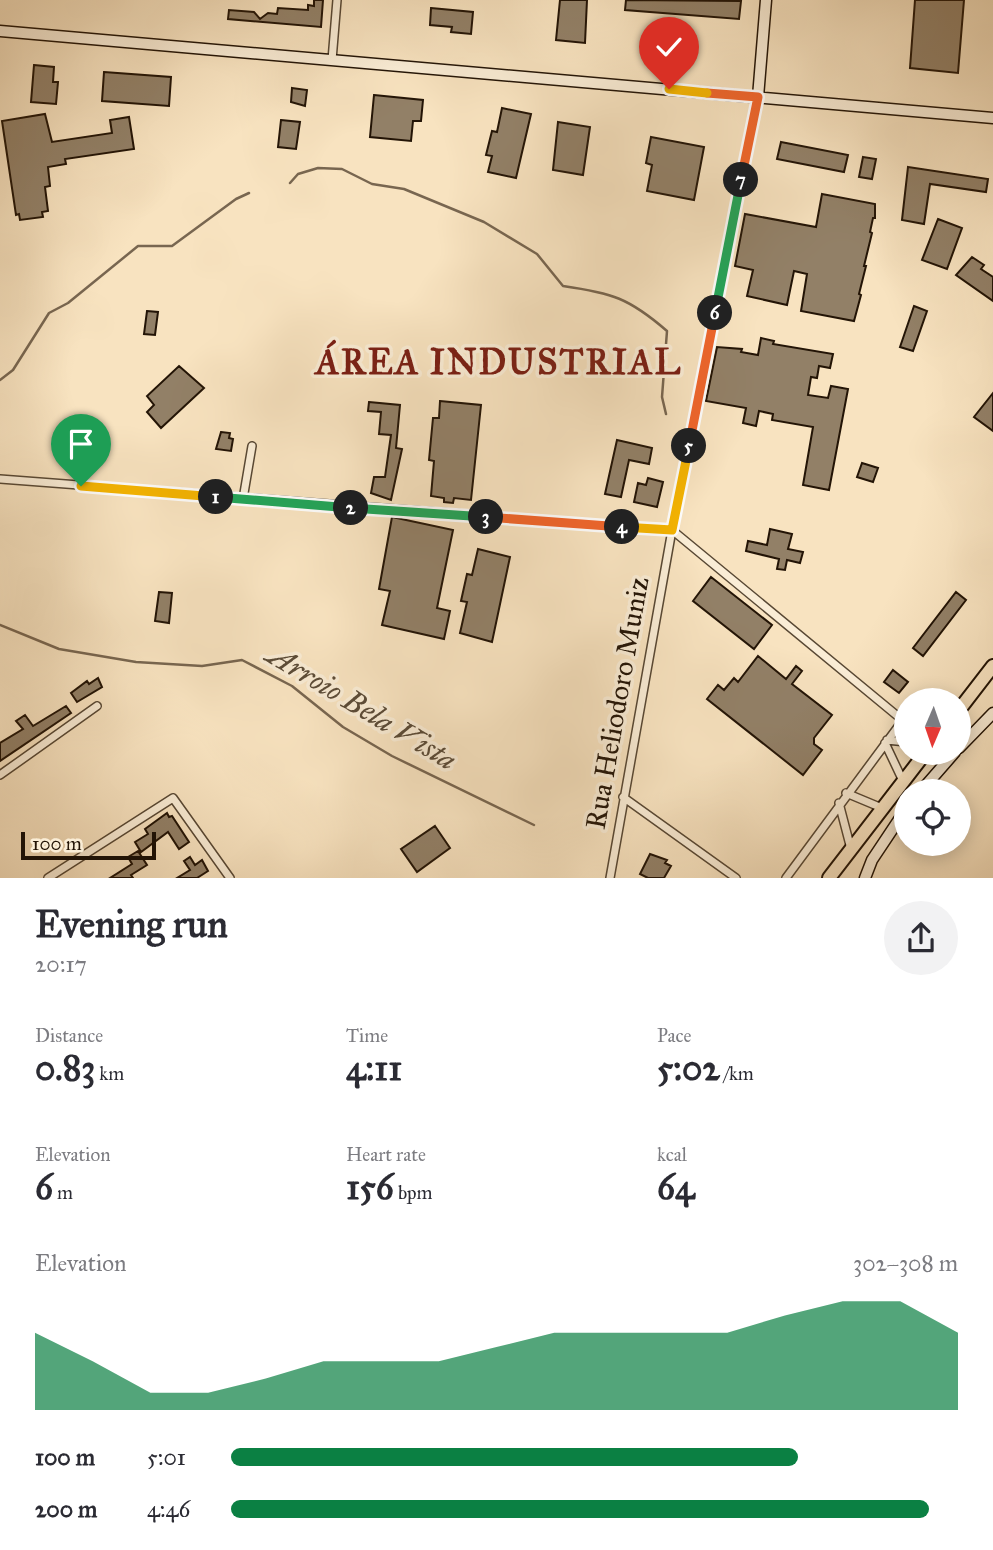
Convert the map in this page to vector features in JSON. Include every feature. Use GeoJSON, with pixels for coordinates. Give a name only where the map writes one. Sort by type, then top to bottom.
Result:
{"type":"FeatureCollection","features":[{"type":"Feature","properties":{"kind":"highway"},"geometry":{"type":"LineString","coordinates":[[971,694],[993,666]]}},
{"type":"Feature","properties":{"kind":"highway"},"geometry":{"type":"LineString","coordinates":[[905,779],[916,765]]}},
{"type":"Feature","properties":{"kind":"highway"},"geometry":{"type":"LineString","coordinates":[[829,878],[894,793]]}},
{"type":"Feature","properties":{"kind":"main road","name":"Rua Heliodoro Muniz"},"geometry":{"type":"LineString","coordinates":[[758,97],[766,0]]}},
{"type":"Feature","properties":{"kind":"main road"},"geometry":{"type":"LineString","coordinates":[[0,31],[993,118]]}},
{"type":"Feature","properties":{"kind":"main road"},"geometry":{"type":"LineString","coordinates":[[971,736],[993,713]]}},
{"type":"Feature","properties":{"kind":"main road"},"geometry":{"type":"LineString","coordinates":[[931,779],[944,765]]}},
{"type":"Feature","properties":{"kind":"main road"},"geometry":{"type":"LineString","coordinates":[[865,878],[872,860],[894,827]]}},
{"type":"Feature","properties":{"kind":"street"},"geometry":{"type":"LineString","coordinates":[[332,60],[337,0]]}},
{"type":"Feature","properties":{"kind":"street","name":"Rua Heliodoro Muniz"},"geometry":{"type":"LineString","coordinates":[[610,878],[672,530],[758,97]]}},
{"type":"Feature","properties":{"kind":"street"},"geometry":{"type":"LineString","coordinates":[[243,499],[252,446]]}},
{"type":"Feature","properties":{"kind":"street"},"geometry":{"type":"LineString","coordinates":[[0,479],[672,530],[894,714]]}},
{"type":"Feature","properties":{"kind":"street"},"geometry":{"type":"LineString","coordinates":[[0,775],[97,706]]}},
{"type":"Feature","properties":{"kind":"street"},"geometry":{"type":"LineString","coordinates":[[786,878],[846,793],[894,733]]}},
{"type":"Feature","properties":{"kind":"street"},"geometry":{"type":"LineString","coordinates":[[886,742],[894,742]]}},
{"type":"Feature","properties":{"kind":"street"},"geometry":{"type":"LineString","coordinates":[[886,742],[902,779]]}},
{"type":"Feature","properties":{"kind":"street"},"geometry":{"type":"LineString","coordinates":[[846,793],[882,808]]}},
{"type":"Feature","properties":{"kind":"street"},"geometry":{"type":"LineString","coordinates":[[48,878],[173,797],[230,878]]}},
{"type":"Feature","properties":{"kind":"street"},"geometry":{"type":"LineString","coordinates":[[623,797],[736,878]]}},
{"type":"Feature","properties":{"kind":"street"},"geometry":{"type":"LineString","coordinates":[[839,803],[851,849]]}},
{"type":"Feature","properties":{"kind":"building"},"geometry":{"type":"Polygon","coordinates":[[[314,0],[323,0],[321,27],[228,19],[229,10],[254,12],[260,19],[268,13],[277,14],[278,8],[308,10],[308,5],[314,6],[314,0]]]}},
{"type":"Feature","properties":{"kind":"building"},"geometry":{"type":"Polygon","coordinates":[[[560,0],[587,0],[585,43],[556,40],[560,0]]]}},
{"type":"Feature","properties":{"kind":"building"},"geometry":{"type":"Polygon","coordinates":[[[626,0],[741,1],[739,19],[625,10],[626,0]]]}},
{"type":"Feature","properties":{"kind":"building"},"geometry":{"type":"Polygon","coordinates":[[[915,0],[964,0],[958,73],[910,68],[915,0]]]}},
{"type":"Feature","properties":{"kind":"building"},"geometry":{"type":"Polygon","coordinates":[[[431,8],[473,12],[471,34],[451,32],[452,27],[430,25],[431,8]]]}},
{"type":"Feature","properties":{"kind":"building"},"geometry":{"type":"Polygon","coordinates":[[[34,65],[54,67],[53,82],[58,82],[56,104],[31,102],[34,65]]]}},
{"type":"Feature","properties":{"kind":"building"},"geometry":{"type":"Polygon","coordinates":[[[104,72],[171,77],[169,106],[102,101],[104,72]]]}},
{"type":"Feature","properties":{"kind":"building"},"geometry":{"type":"Polygon","coordinates":[[[292,88],[307,90],[305,106],[291,102],[292,88]]]}},
{"type":"Feature","properties":{"kind":"building"},"geometry":{"type":"Polygon","coordinates":[[[374,95],[423,100],[421,121],[413,121],[411,141],[370,137],[374,95]]]}},
{"type":"Feature","properties":{"kind":"building"},"geometry":{"type":"Polygon","coordinates":[[[502,108],[531,114],[516,178],[488,172],[492,156],[486,155],[492,131],[497,132],[502,108]]]}},
{"type":"Feature","properties":{"kind":"building"},"geometry":{"type":"Polygon","coordinates":[[[45,114],[52,142],[112,133],[110,120],[129,117],[134,149],[65,159],[66,164],[48,167],[50,186],[45,187],[48,211],[42,212],[43,217],[20,220],[19,214],[16,215],[2,121],[45,114]]]}},
{"type":"Feature","properties":{"kind":"building"},"geometry":{"type":"Polygon","coordinates":[[[281,120],[300,122],[296,149],[278,147],[281,120]]]}},
{"type":"Feature","properties":{"kind":"building"},"geometry":{"type":"Polygon","coordinates":[[[558,122],[590,127],[583,175],[553,170],[558,122]]]}},
{"type":"Feature","properties":{"kind":"building"},"geometry":{"type":"Polygon","coordinates":[[[651,137],[704,147],[694,200],[647,191],[652,165],[646,163],[651,137]]]}},
{"type":"Feature","properties":{"kind":"building"},"geometry":{"type":"Polygon","coordinates":[[[781,142],[848,155],[844,172],[777,159],[781,142]]]}},
{"type":"Feature","properties":{"kind":"building"},"geometry":{"type":"Polygon","coordinates":[[[863,157],[876,159],[872,179],[859,177],[863,157]]]}},
{"type":"Feature","properties":{"kind":"building"},"geometry":{"type":"Polygon","coordinates":[[[908,167],[988,179],[986,192],[930,184],[924,224],[902,220],[908,167]]]}},
{"type":"Feature","properties":{"kind":"building"},"geometry":{"type":"Polygon","coordinates":[[[822,194],[875,204],[875,218],[870,232],[872,233],[859,294],[861,295],[854,321],[801,311],[807,274],[794,271],[787,305],[747,296],[753,270],[735,266],[745,214],[816,227],[822,194]]]}},
{"type":"Feature","properties":{"kind":"building"},"geometry":{"type":"Polygon","coordinates":[[[938,219],[962,228],[947,269],[922,260],[938,219]]]}},
{"type":"Feature","properties":{"kind":"building"},"geometry":{"type":"Polygon","coordinates":[[[972,257],[984,265],[981,269],[993,277],[993,301],[956,275],[972,257]]]}},
{"type":"Feature","properties":{"kind":"building"},"geometry":{"type":"Polygon","coordinates":[[[914,306],[927,311],[913,351],[900,347],[914,306]]]}},
{"type":"Feature","properties":{"kind":"building"},"geometry":{"type":"Polygon","coordinates":[[[147,311],[158,312],[155,335],[144,334],[147,311]]]}},
{"type":"Feature","properties":{"kind":"building"},"geometry":{"type":"Polygon","coordinates":[[[761,338],[774,341],[773,344],[833,354],[830,368],[819,366],[817,378],[811,377],[808,395],[828,398],[831,386],[848,389],[829,490],[803,485],[813,427],[772,420],[773,414],[759,411],[756,426],[743,423],[746,408],[706,401],[717,347],[742,349],[741,352],[758,355],[761,338]]]}},
{"type":"Feature","properties":{"kind":"building"},"geometry":{"type":"Polygon","coordinates":[[[179,366],[204,388],[161,428],[147,412],[154,405],[147,396],[179,366]]]}},
{"type":"Feature","properties":{"kind":"building"},"geometry":{"type":"Polygon","coordinates":[[[993,393],[993,431],[974,417],[993,393]]]}},
{"type":"Feature","properties":{"kind":"building"},"geometry":{"type":"Polygon","coordinates":[[[440,401],[481,405],[471,500],[454,498],[453,503],[431,496],[434,461],[429,460],[433,418],[439,418],[440,401]]]}},
{"type":"Feature","properties":{"kind":"building"},"geometry":{"type":"Polygon","coordinates":[[[369,402],[400,405],[396,448],[402,449],[391,500],[371,493],[374,477],[385,477],[391,435],[379,434],[381,412],[368,411],[369,402]]]}},
{"type":"Feature","properties":{"kind":"building"},"geometry":{"type":"Polygon","coordinates":[[[221,432],[230,433],[229,438],[233,439],[231,451],[216,449],[221,432]]]}},
{"type":"Feature","properties":{"kind":"building"},"geometry":{"type":"Polygon","coordinates":[[[617,440],[652,448],[649,464],[629,460],[621,497],[605,494],[617,440]]]}},
{"type":"Feature","properties":{"kind":"building"},"geometry":{"type":"Polygon","coordinates":[[[862,463],[878,468],[873,482],[857,477],[862,463]]]}},
{"type":"Feature","properties":{"kind":"building"},"geometry":{"type":"Polygon","coordinates":[[[648,478],[663,482],[657,507],[634,502],[638,483],[646,485],[648,478]]]}},
{"type":"Feature","properties":{"kind":"building"},"geometry":{"type":"Polygon","coordinates":[[[392,517],[453,530],[437,608],[450,611],[444,639],[382,625],[390,591],[379,589],[392,517]]]}},
{"type":"Feature","properties":{"kind":"building"},"geometry":{"type":"Polygon","coordinates":[[[770,529],[792,534],[788,549],[803,552],[800,563],[787,560],[785,570],[777,569],[779,559],[746,551],[748,541],[767,545],[770,529]]]}},
{"type":"Feature","properties":{"kind":"building"},"geometry":{"type":"Polygon","coordinates":[[[478,549],[510,557],[492,642],[460,633],[467,602],[461,601],[467,574],[472,575],[478,549]]]}},
{"type":"Feature","properties":{"kind":"building"},"geometry":{"type":"Polygon","coordinates":[[[711,577],[772,625],[754,649],[693,601],[711,577]]]}},
{"type":"Feature","properties":{"kind":"building"},"geometry":{"type":"Polygon","coordinates":[[[159,592],[172,593],[169,623],[155,621],[159,592]]]}},
{"type":"Feature","properties":{"kind":"building"},"geometry":{"type":"Polygon","coordinates":[[[956,592],[966,600],[923,656],[913,648],[956,592]]]}},
{"type":"Feature","properties":{"kind":"building"},"geometry":{"type":"Polygon","coordinates":[[[758,656],[786,679],[796,666],[802,671],[792,684],[832,715],[814,738],[814,744],[822,750],[803,775],[707,699],[718,685],[724,690],[734,678],[738,682],[758,656]]]}},
{"type":"Feature","properties":{"kind":"building"},"geometry":{"type":"Polygon","coordinates":[[[893,670],[908,682],[903,688],[894,689],[884,682],[893,670]]]}},
{"type":"Feature","properties":{"kind":"building"},"geometry":{"type":"Polygon","coordinates":[[[98,678],[102,687],[77,702],[71,693],[87,681],[89,684],[98,678]]]}},
{"type":"Feature","properties":{"kind":"building"},"geometry":{"type":"Polygon","coordinates":[[[66,706],[71,713],[0,761],[0,743],[23,729],[16,721],[25,715],[33,726],[66,706]]]}},
{"type":"Feature","properties":{"kind":"building"},"geometry":{"type":"Polygon","coordinates":[[[167,813],[169,817],[172,816],[189,842],[179,849],[168,832],[141,852],[135,842],[148,834],[145,829],[167,813]]]}},
{"type":"Feature","properties":{"kind":"building"},"geometry":{"type":"Polygon","coordinates":[[[435,826],[450,848],[417,872],[401,849],[435,826]]]}},
{"type":"Feature","properties":{"kind":"building"},"geometry":{"type":"Polygon","coordinates":[[[138,851],[147,865],[131,875],[133,878],[110,878],[132,864],[128,857],[138,851]]]}},
{"type":"Feature","properties":{"kind":"building"},"geometry":{"type":"Polygon","coordinates":[[[650,854],[667,860],[665,863],[671,866],[664,878],[648,878],[640,874],[650,854]]]}},
{"type":"Feature","properties":{"kind":"building"},"geometry":{"type":"Polygon","coordinates":[[[190,857],[195,865],[202,860],[208,871],[197,878],[177,878],[190,870],[184,861],[190,857]]]}},
{"type":"Feature","properties":{"kind":"waterway"},"geometry":{"type":"LineString","coordinates":[[290,183],[298,174],[318,168],[342,169],[372,184],[404,189],[484,222],[537,254],[563,286],[595,291],[642,311],[667,331],[662,397],[666,414]]}},
{"type":"Feature","properties":{"kind":"waterway"},"geometry":{"type":"LineString","coordinates":[[0,380],[13,370],[49,313],[68,303],[138,246],[172,246],[236,199],[249,193]]}},
{"type":"Feature","properties":{"kind":"waterway","name":"Arroio Bela Vista"},"geometry":{"type":"LineString","coordinates":[[0,625],[59,649],[136,662],[202,666],[242,660],[292,686],[343,727],[392,756],[534,825]]}},
{"type":"Feature","properties":{"kind":"district","name":"ÁREA INDUSTRIAL"},"geometry":{"type":"Point","coordinates":[499,362]}},
{"type":"Feature","properties":{"kind":"route"},"geometry":{"type":"LineString","coordinates":[[81,486],[672,530],[758,97],[669,89]]}}]}
